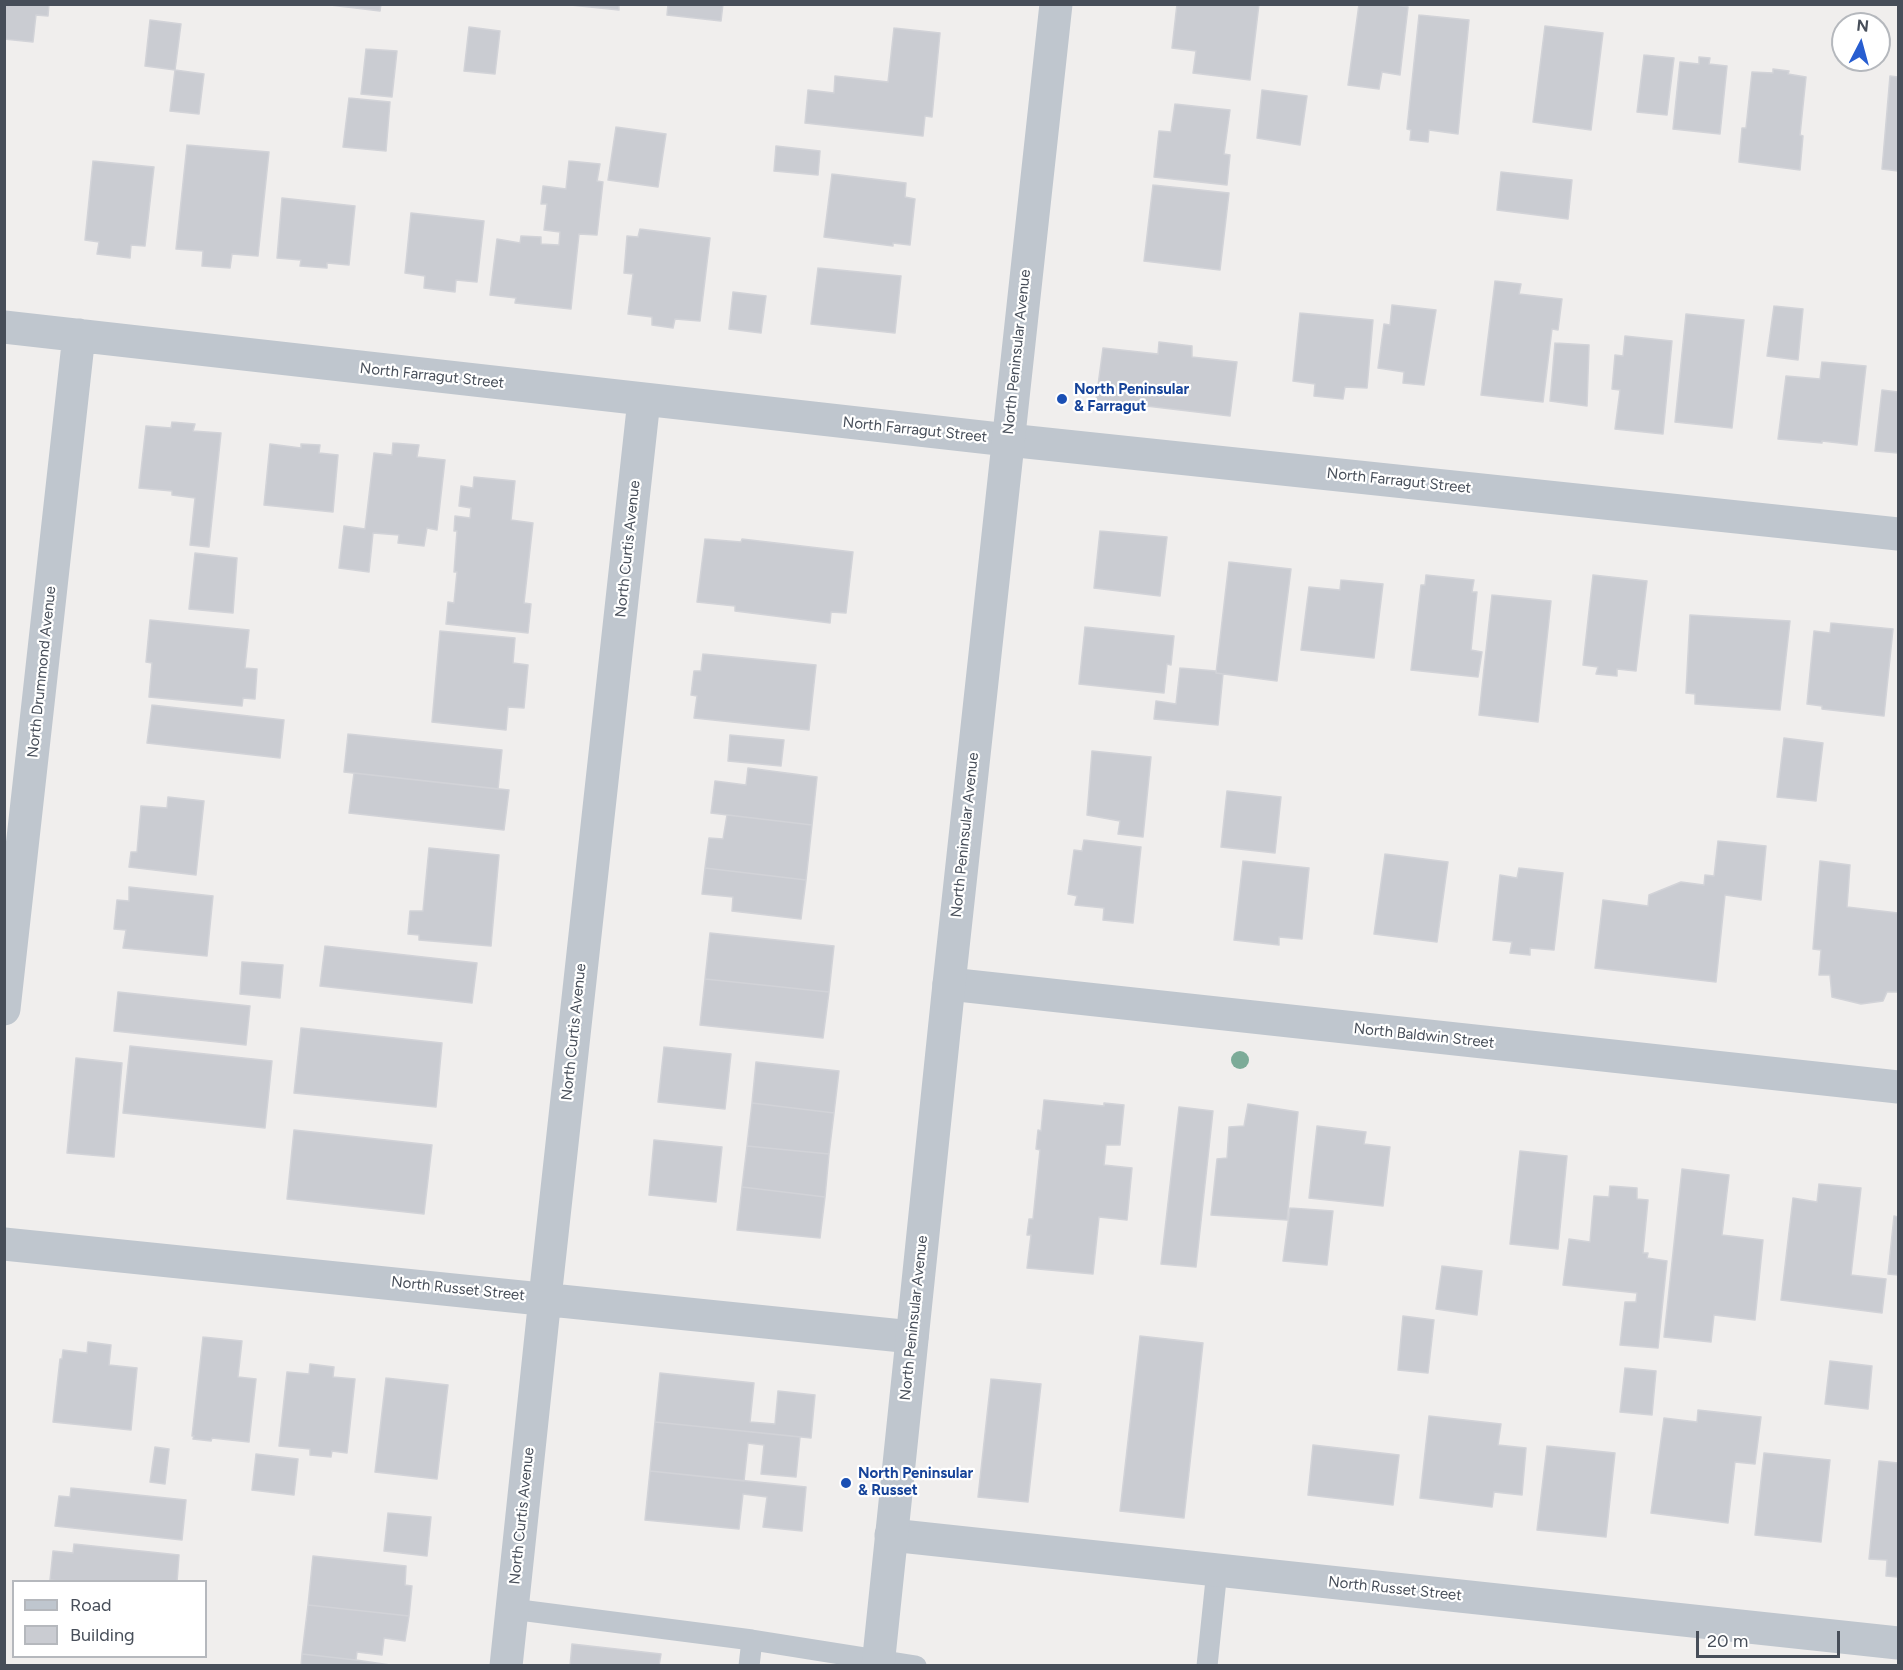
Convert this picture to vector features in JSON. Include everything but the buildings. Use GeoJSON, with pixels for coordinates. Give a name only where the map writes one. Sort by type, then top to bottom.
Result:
{"type":"FeatureCollection","features":[{"type":"Feature","properties":{"kind":"street","name":"North Peninsular Avenue"},"geometry":{"type":"LineString","coordinates":[[878,1663],[949,984],[1056,4]]}},
{"type":"Feature","properties":{"kind":"street","name":"North Farragut Street"},"geometry":{"type":"LineString","coordinates":[[4,327],[1008,440],[1899,534]]}},
{"type":"Feature","properties":{"kind":"street","name":"North Drummond Avenue"},"geometry":{"type":"LineString","coordinates":[[4,1009],[78,335]]}},
{"type":"Feature","properties":{"kind":"street","name":"North Curtis Avenue"},"geometry":{"type":"LineString","coordinates":[[506,1665],[644,400]]}},
{"type":"Feature","properties":{"kind":"street","name":"North Baldwin Street"},"geometry":{"type":"LineString","coordinates":[[949,984],[1899,1087]]}},
{"type":"Feature","properties":{"kind":"street","name":"North Russet Street"},"geometry":{"type":"LineString","coordinates":[[4,1244],[912,1337]]}},
{"type":"Feature","properties":{"kind":"street","name":"North Russet Street"},"geometry":{"type":"LineString","coordinates":[[891,1535],[1899,1643]]}},
{"type":"Feature","properties":{"kind":"lane"},"geometry":{"type":"LineString","coordinates":[[1207,1665],[1217,1570]]}},
{"type":"Feature","properties":{"kind":"lane"},"geometry":{"type":"LineString","coordinates":[[512,1609],[752,1640],[878,1663],[916,1665]]}},
{"type":"Feature","properties":{"kind":"lane"},"geometry":{"type":"LineString","coordinates":[[749,1665],[752,1640]]}},
{"type":"Feature","properties":{"kind":"place","name":"North Peninsular & Farragut"},"geometry":{"type":"Point","coordinates":[1062,399]}},
{"type":"Feature","properties":{"kind":"place","name":"North Peninsular & Russet"},"geometry":{"type":"Point","coordinates":[846,1483]}}]}
